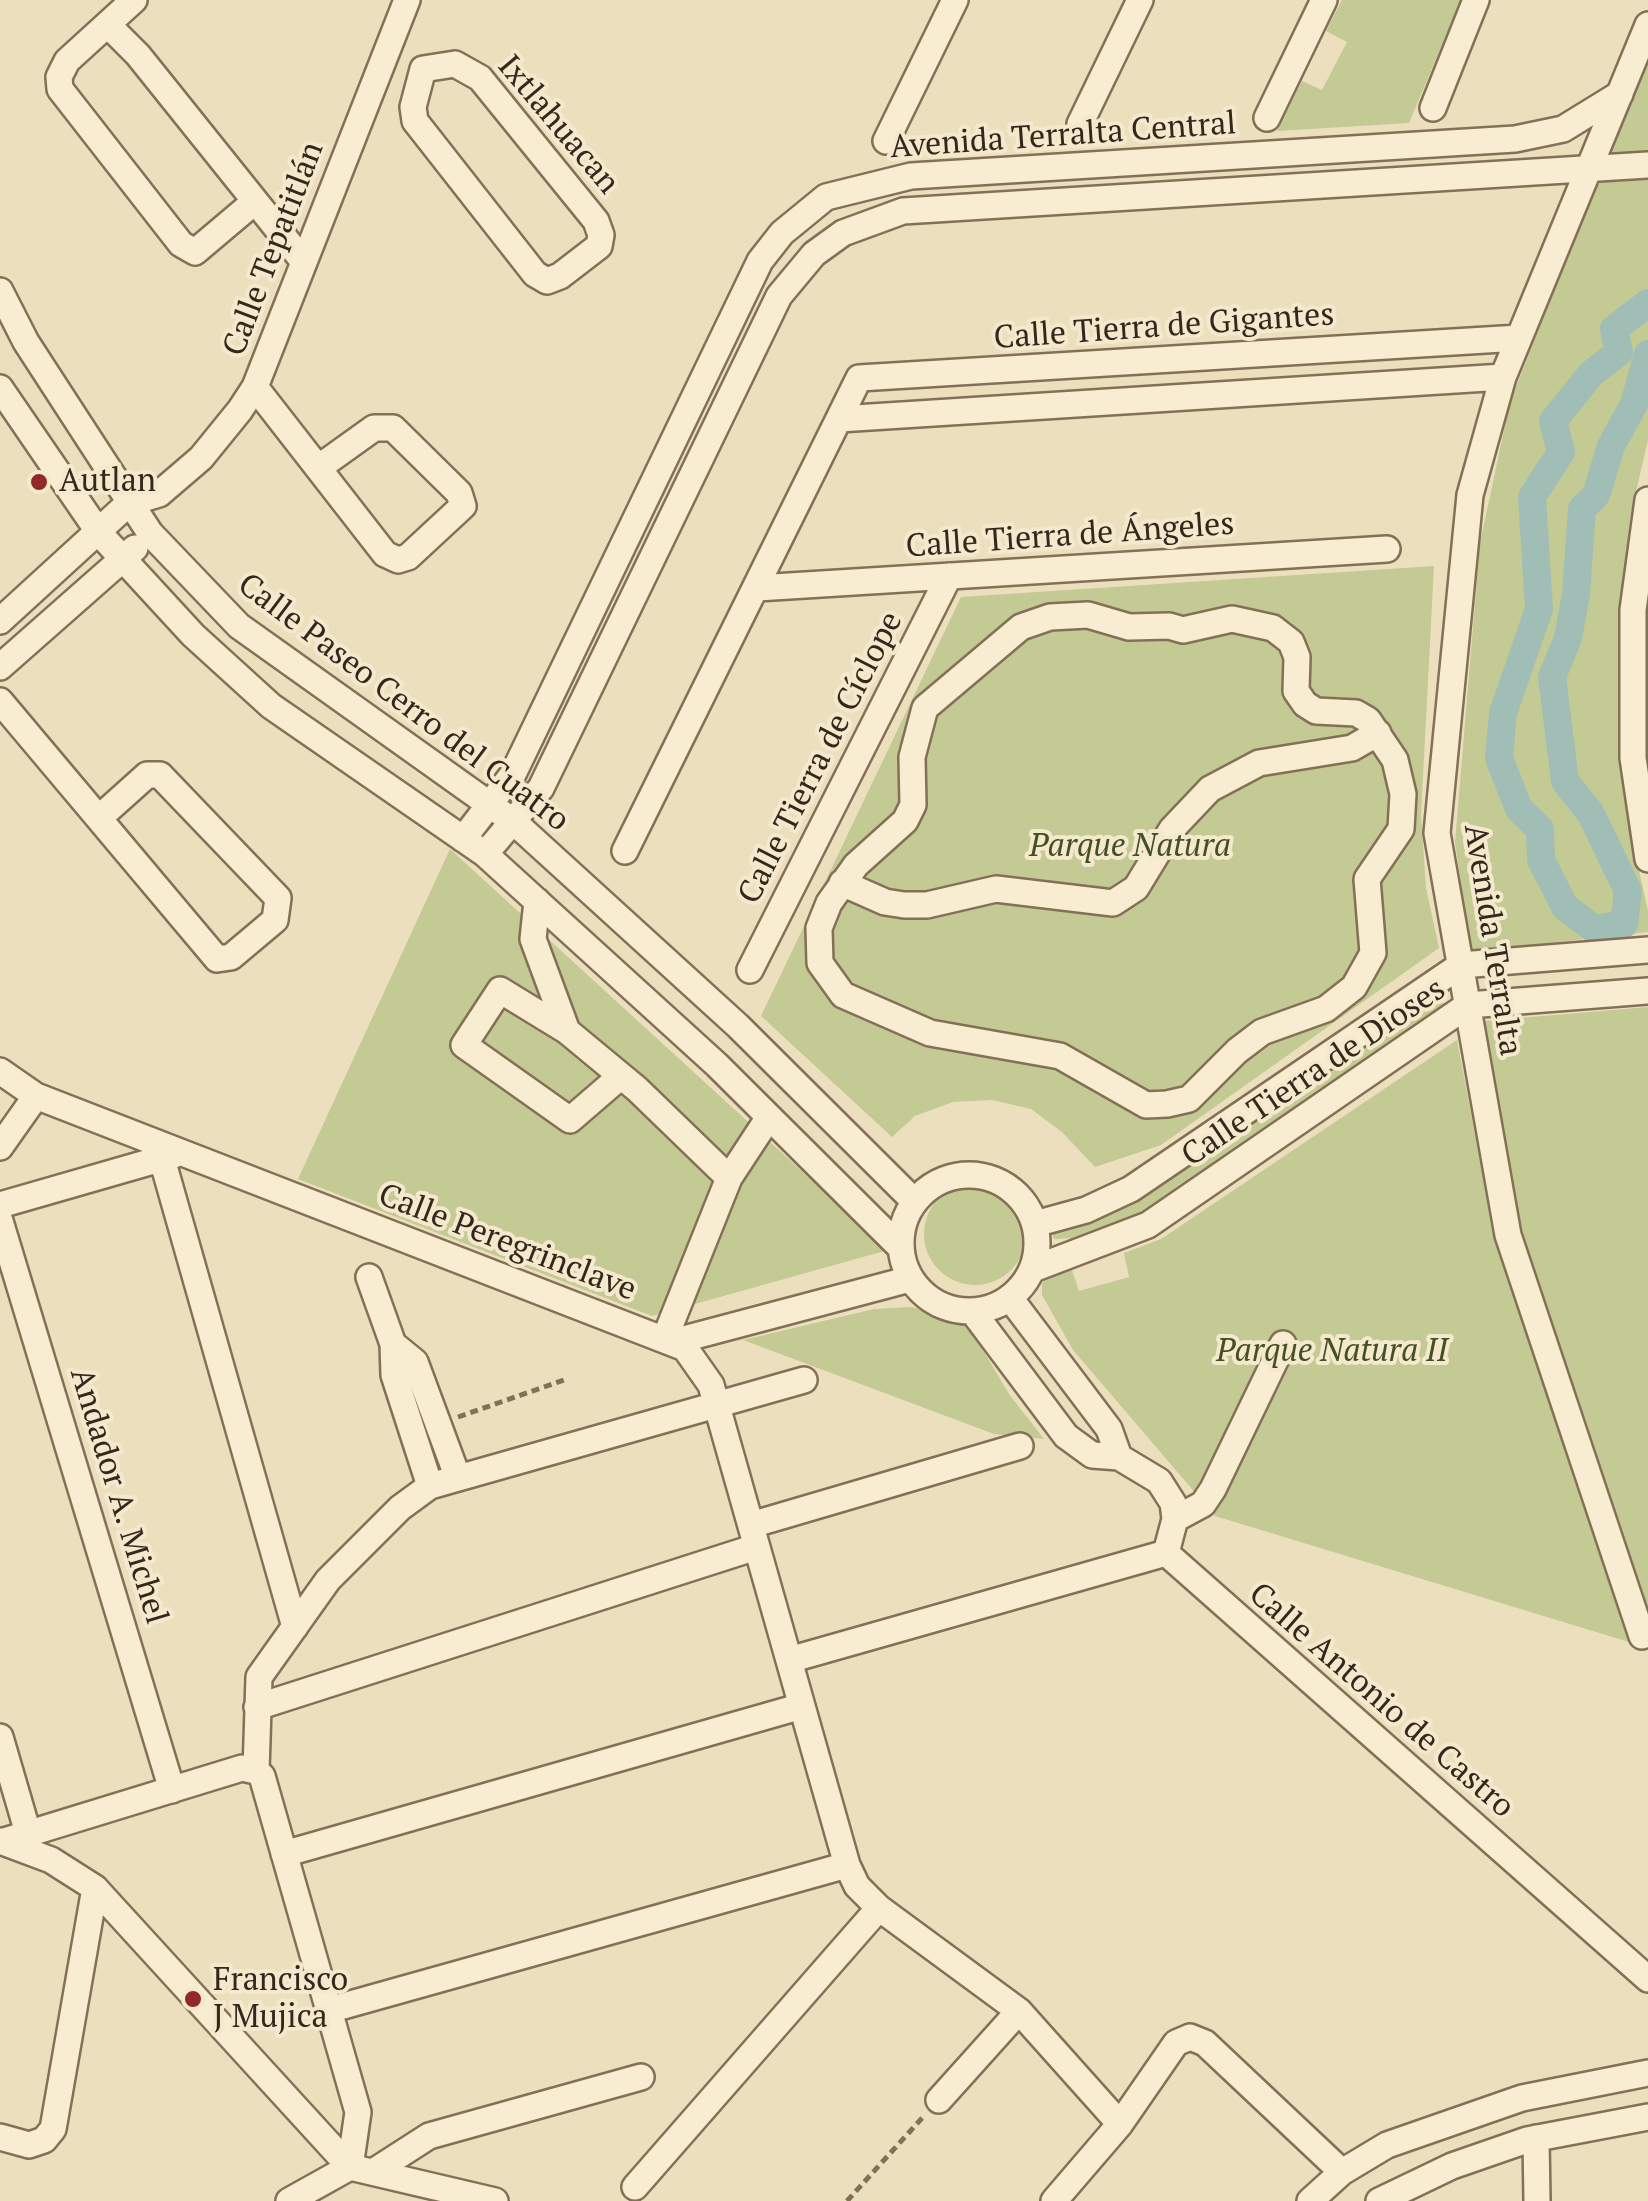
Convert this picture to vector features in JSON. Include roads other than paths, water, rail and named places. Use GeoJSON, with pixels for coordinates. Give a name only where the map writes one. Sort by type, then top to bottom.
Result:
{"type":"FeatureCollection","features":[{"type":"Feature","properties":{"kind":"street"},"geometry":{"type":"LineString","coordinates":[[134,0],[67,62],[59,77],[60,89],[181,244],[195,252],[204,248],[252,203]]}},
{"type":"Feature","properties":{"kind":"street","name":"Calle Tepatitlán"},"geometry":{"type":"LineString","coordinates":[[129,503],[159,494],[200,458],[255,387],[407,0]]}},
{"type":"Feature","properties":{"kind":"street"},"geometry":{"type":"LineString","coordinates":[[886,141],[954,0]]}},
{"type":"Feature","properties":{"kind":"street"},"geometry":{"type":"LineString","coordinates":[[1080,124],[1140,0]]}},
{"type":"Feature","properties":{"kind":"street"},"geometry":{"type":"LineString","coordinates":[[1267,118],[1324,0]]}},
{"type":"Feature","properties":{"kind":"street"},"geometry":{"type":"LineString","coordinates":[[1433,108],[1476,0]]}},
{"type":"Feature","properties":{"kind":"street","name":"Avenida Terralta"},"geometry":{"type":"LineString","coordinates":[[1642,1636],[1508,1234],[1437,833],[1470,495],[1503,376],[1648,25]]}},
{"type":"Feature","properties":{"kind":"street"},"geometry":{"type":"LineString","coordinates":[[109,26],[138,55],[252,203],[304,262]]}},
{"type":"Feature","properties":{"kind":"street"},"geometry":{"type":"LineString","coordinates":[[389,47],[423,70]]}},
{"type":"Feature","properties":{"kind":"street","name":"Ixtlahuacan"},"geometry":{"type":"LineString","coordinates":[[455,64],[480,78],[596,221],[601,235],[599,246],[560,276],[548,281],[535,274],[415,121],[413,107],[423,70],[455,64]]}},
{"type":"Feature","properties":{"kind":"street","name":"Avenida Terralta Central"},"geometry":{"type":"LineString","coordinates":[[463,839],[513,774],[760,261],[804,213],[826,197],[912,176],[1515,140],[1563,129],[1620,94]]}},
{"type":"Feature","properties":{"kind":"street","name":"Avenida Terralta Central"},"geometry":{"type":"LineString","coordinates":[[485,854],[541,788],[778,296],[829,241],[884,215],[1648,165]]}},
{"type":"Feature","properties":{"kind":"street","name":"Calle Paseo Cerro del Cuatro"},"geometry":{"type":"LineString","coordinates":[[0,291],[26,342],[150,533],[239,626],[514,822],[738,1026],[914,1201]]}},
{"type":"Feature","properties":{"kind":"street","name":"Calle Tierra de Gigantes"},"geometry":{"type":"LineString","coordinates":[[624,851],[859,378],[1519,338]]}},
{"type":"Feature","properties":{"kind":"street"},"geometry":{"type":"LineString","coordinates":[[839,418],[1503,376]]}},
{"type":"Feature","properties":{"kind":"street"},"geometry":{"type":"LineString","coordinates":[[255,387],[321,466],[386,554],[398,560],[463,506],[460,493],[393,428],[374,428],[321,466]]}},
{"type":"Feature","properties":{"kind":"street"},"geometry":{"type":"LineString","coordinates":[[0,388],[100,534],[194,635],[271,706],[485,854],[717,1065],[900,1247]]}},
{"type":"Feature","properties":{"kind":"street"},"geometry":{"type":"LineString","coordinates":[[683,416],[712,428]]}},
{"type":"Feature","properties":{"kind":"street"},"geometry":{"type":"LineString","coordinates":[[1,664],[124,560],[150,533],[159,494]]}},
{"type":"Feature","properties":{"kind":"street"},"geometry":{"type":"LineString","coordinates":[[1648,500],[1633,610],[1633,758],[1648,860]]}},
{"type":"Feature","properties":{"kind":"street"},"geometry":{"type":"LineString","coordinates":[[0,621],[100,534],[129,503]]}},
{"type":"Feature","properties":{"kind":"street","name":"Calle Tierra de Ángeles"},"geometry":{"type":"LineString","coordinates":[[757,588],[1386,549]]}},
{"type":"Feature","properties":{"kind":"street","name":"Calle Tierra de Cíclope"},"geometry":{"type":"LineString","coordinates":[[750,970],[949,576]]}},
{"type":"Feature","properties":{"kind":"street"},"geometry":{"type":"LineString","coordinates":[[1088,616],[1129,628],[1169,626],[1183,630],[1232,619],[1251,620],[1273,628],[1291,642],[1297,657],[1296,691],[1304,704],[1316,711],[1356,713],[1378,733],[1395,760],[1402,794],[1401,829],[1367,880],[1372,952],[1368,966],[1354,988],[1326,1010],[1262,1032],[1236,1050],[1189,1099],[1146,1105],[1060,1056],[943,1038],[843,996],[824,974],[818,951],[819,928],[842,883],[905,821],[912,805],[912,757],[925,708],[948,685],[1032,621],[1088,616]]}},
{"type":"Feature","properties":{"kind":"street"},"geometry":{"type":"LineString","coordinates":[[0,700],[217,959],[231,957],[276,920],[278,898],[160,775],[147,775],[99,818]]}},
{"type":"Feature","properties":{"kind":"street"},"geometry":{"type":"LineString","coordinates":[[842,883],[885,902],[904,905],[926,905],[996,889],[1112,903],[1136,888],[1172,829],[1210,789],[1259,763],[1352,748],[1378,733]]}},
{"type":"Feature","properties":{"kind":"street"},"geometry":{"type":"LineString","coordinates":[[537,901],[533,939],[567,1032]]}},
{"type":"Feature","properties":{"kind":"street","name":"Calle Tierra de Dioses"},"geometry":{"type":"LineString","coordinates":[[1036,1224],[1086,1210],[1131,1189],[1460,964],[1648,950]]}},
{"type":"Feature","properties":{"kind":"street"},"geometry":{"type":"LineString","coordinates":[[621,1076],[570,1120],[464,1045],[500,990],[567,1032],[621,1076],[729,1178]]}},
{"type":"Feature","properties":{"kind":"street","name":"Calle Tierra de Dioses"},"geometry":{"type":"LineString","coordinates":[[1032,1269],[1148,1225],[1468,1005],[1648,991]]}},
{"type":"Feature","properties":{"kind":"street"},"geometry":{"type":"LineString","coordinates":[[717,1065],[738,1026]]}},
{"type":"Feature","properties":{"kind":"street","name":"Calle Peregrinclave"},"geometry":{"type":"LineString","coordinates":[[0,1071],[36,1096],[170,1156],[670,1339]]}},
{"type":"Feature","properties":{"kind":"street"},"geometry":{"type":"LineString","coordinates":[[0,1147],[36,1096]]}},
{"type":"Feature","properties":{"kind":"street"},"geometry":{"type":"LineString","coordinates":[[670,1339],[729,1178],[769,1116]]}},
{"type":"Feature","properties":{"kind":"street"},"geometry":{"type":"LineString","coordinates":[[0,1205],[170,1156],[295,1627]]}},
{"type":"Feature","properties":{"kind":"street"},"geometry":{"type":"LineString","coordinates":[[957,1175],[982,1176],[1006,1185],[1024,1202],[1036,1224],[1038,1247],[1032,1269],[1010,1298],[974,1312],[949,1309],[926,1298],[910,1279],[900,1247],[903,1223],[914,1201],[933,1184],[957,1175]]}},
{"type":"Feature","properties":{"kind":"street","name":"Andador A. Michel"},"geometry":{"type":"LineString","coordinates":[[0,1221],[172,1790]]}},
{"type":"Feature","properties":{"kind":"street"},"geometry":{"type":"LineString","coordinates":[[369,1277],[393,1344],[394,1375],[430,1486]]}},
{"type":"Feature","properties":{"kind":"street"},"geometry":{"type":"LineString","coordinates":[[670,1339],[910,1279]]}},
{"type":"Feature","properties":{"kind":"street"},"geometry":{"type":"LineString","coordinates":[[1010,1298],[1109,1429],[1118,1458]]}},
{"type":"Feature","properties":{"kind":"street"},"geometry":{"type":"LineString","coordinates":[[789,1660],[1166,1553],[1174,1519],[1173,1503],[1159,1481],[1118,1458],[1092,1455],[1066,1436],[974,1312]]}},
{"type":"Feature","properties":{"kind":"street"},"geometry":{"type":"LineString","coordinates":[[670,1339],[702,1366],[717,1405],[847,1864],[857,1886],[878,1908],[1019,2011],[1120,2124]]}},
{"type":"Feature","properties":{"kind":"street"},"geometry":{"type":"LineString","coordinates":[[393,1344],[414,1362],[458,1478]]}},
{"type":"Feature","properties":{"kind":"street"},"geometry":{"type":"LineString","coordinates":[[1174,1519],[1203,1504],[1213,1489],[1283,1344]]}},
{"type":"Feature","properties":{"kind":"street"},"geometry":{"type":"LineString","coordinates":[[256,1771],[259,1677],[328,1580],[400,1508],[430,1486],[804,1380]]}},
{"type":"Feature","properties":{"kind":"street"},"geometry":{"type":"LineString","coordinates":[[256,1707],[1020,1446]]}},
{"type":"Feature","properties":{"kind":"street","name":"Calle Antonio de Castro"},"geometry":{"type":"LineString","coordinates":[[1166,1553],[1648,1979]]}},
{"type":"Feature","properties":{"kind":"street"},"geometry":{"type":"LineString","coordinates":[[284,1854],[802,1706]]}},
{"type":"Feature","properties":{"kind":"street"},"geometry":{"type":"LineString","coordinates":[[0,1737],[28,1833]]}},
{"type":"Feature","properties":{"kind":"street"},"geometry":{"type":"LineString","coordinates":[[0,1842],[242,1768],[262,1776],[358,2112],[361,2170]]}},
{"type":"Feature","properties":{"kind":"street"},"geometry":{"type":"LineString","coordinates":[[0,1842],[51,1860],[95,1888],[361,2170],[495,2201]]}},
{"type":"Feature","properties":{"kind":"street"},"geometry":{"type":"LineString","coordinates":[[329,2010],[847,1864]]}},
{"type":"Feature","properties":{"kind":"street"},"geometry":{"type":"LineString","coordinates":[[0,2138],[29,2145],[44,2140],[52,2129],[95,1888]]}},
{"type":"Feature","properties":{"kind":"street"},"geometry":{"type":"LineString","coordinates":[[635,2187],[878,1908]]}},
{"type":"Feature","properties":{"kind":"street"},"geometry":{"type":"LineString","coordinates":[[939,2100],[1019,2011]]}},
{"type":"Feature","properties":{"kind":"street"},"geometry":{"type":"LineString","coordinates":[[1054,2201],[1120,2124],[1176,2043],[1190,2037],[1205,2043],[1342,2172]]}},
{"type":"Feature","properties":{"kind":"street"},"geometry":{"type":"LineString","coordinates":[[1310,2201],[1342,2172],[1387,2145],[1522,2098],[1648,2073]]}},
{"type":"Feature","properties":{"kind":"street"},"geometry":{"type":"LineString","coordinates":[[289,2201],[429,2136],[641,2077]]}},
{"type":"Feature","properties":{"kind":"street"},"geometry":{"type":"LineString","coordinates":[[1379,2201],[1452,2166],[1536,2138],[1648,2117]]}},
{"type":"Feature","properties":{"kind":"street"},"geometry":{"type":"LineString","coordinates":[[1536,2138],[1537,2201]]}},
{"type":"Feature","properties":{"kind":"waterway"},"geometry":{"type":"LineString","coordinates":[[1648,303],[1614,329],[1619,352],[1591,374],[1553,421],[1561,452],[1532,497],[1539,609],[1503,713],[1499,758],[1519,809],[1540,829],[1541,860],[1565,907],[1594,929],[1624,924],[1628,891],[1591,814],[1565,781],[1552,677],[1568,638],[1576,594],[1582,509],[1596,495],[1611,446],[1634,404],[1648,354]]}},
{"type":"Feature","properties":{"kind":"place","name":"Autlan"},"geometry":{"type":"Point","coordinates":[39,482]}},
{"type":"Feature","properties":{"kind":"place","name":"Francisco J Mujica"},"geometry":{"type":"Point","coordinates":[193,1999]}},
{"type":"Feature","properties":{"kind":"park label","name":"Parque Natura"},"geometry":{"type":"Point","coordinates":[1130,847]}},
{"type":"Feature","properties":{"kind":"park label","name":"Parque Natura II"},"geometry":{"type":"Point","coordinates":[1332,1352]}}]}
